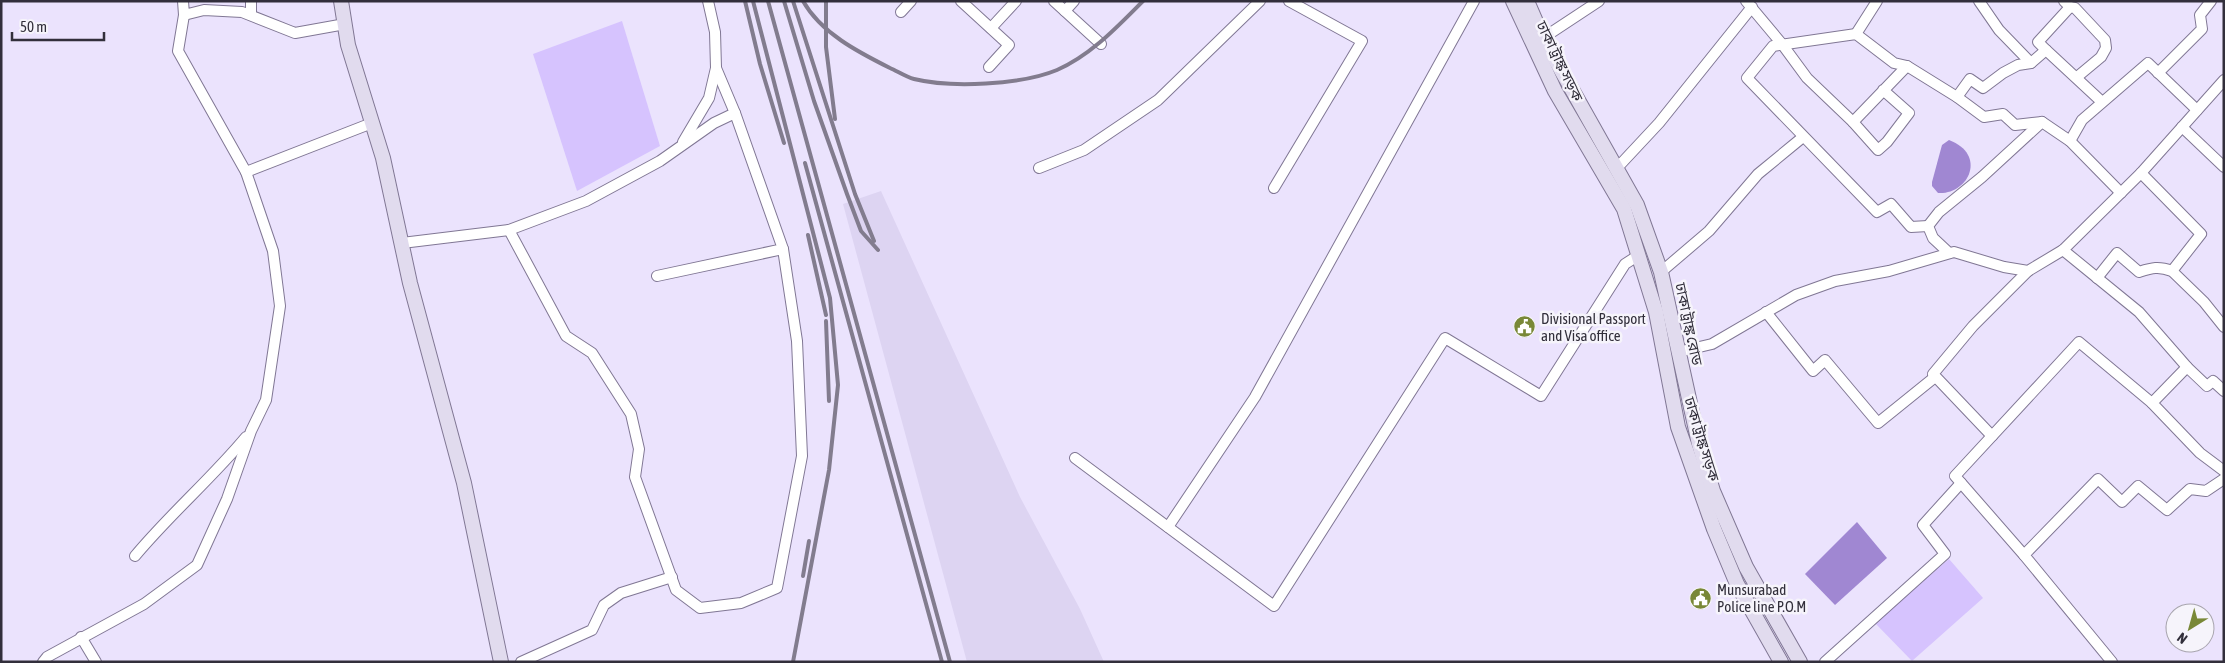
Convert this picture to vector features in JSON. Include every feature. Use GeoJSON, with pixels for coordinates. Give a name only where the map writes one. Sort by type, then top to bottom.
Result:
{"type":"FeatureCollection","features":[{"type":"Feature","properties":{"kind":"main road"},"geometry":{"type":"LineString","coordinates":[[341,1],[348,45],[383,158],[412,292],[464,483],[501,662]]}},
{"type":"Feature","properties":{"kind":"main road","name":"ঢাকা ট্রাঙ্ক সড়ক"},"geometry":{"type":"LineString","coordinates":[[1513,1],[1555,91],[1624,209],[1656,312],[1678,427],[1737,584],[1781,662]]}},
{"type":"Feature","properties":{"kind":"main road","name":"ঢাকা ট্রাঙ্ক রোড"},"geometry":{"type":"LineString","coordinates":[[1527,1],[1543,38],[1637,205],[1661,272],[1699,444],[1714,491],[1746,567],[1800,662]]}},
{"type":"Feature","properties":{"kind":"street"},"geometry":{"type":"LineString","coordinates":[[43,662],[47,657],[81,637],[144,604],[197,565],[227,499],[251,431],[266,400],[280,306],[273,251],[246,172],[178,51],[184,15],[183,1]]}},
{"type":"Feature","properties":{"kind":"street"},"geometry":{"type":"LineString","coordinates":[[250,1],[251,15]]}},
{"type":"Feature","properties":{"kind":"street"},"geometry":{"type":"LineString","coordinates":[[681,145],[709,98],[716,68],[715,32],[708,1]]}},
{"type":"Feature","properties":{"kind":"street"},"geometry":{"type":"LineString","coordinates":[[901,12],[911,1]]}},
{"type":"Feature","properties":{"kind":"street"},"geometry":{"type":"LineString","coordinates":[[961,1],[1009,45],[989,67]]}},
{"type":"Feature","properties":{"kind":"street"},"geometry":{"type":"LineString","coordinates":[[990,28],[1016,1]]}},
{"type":"Feature","properties":{"kind":"street"},"geometry":{"type":"LineString","coordinates":[[1054,1],[1101,44]]}},
{"type":"Feature","properties":{"kind":"street"},"geometry":{"type":"LineString","coordinates":[[1065,11],[1074,1]]}},
{"type":"Feature","properties":{"kind":"street"},"geometry":{"type":"LineString","coordinates":[[1039,168],[1084,150],[1158,100],[1260,1]]}},
{"type":"Feature","properties":{"kind":"street"},"geometry":{"type":"LineString","coordinates":[[1274,188],[1362,41],[1300,4],[1289,1]]}},
{"type":"Feature","properties":{"kind":"street"},"geometry":{"type":"LineString","coordinates":[[1168,527],[1255,397],[1474,1]]}},
{"type":"Feature","properties":{"kind":"street"},"geometry":{"type":"LineString","coordinates":[[1543,38],[1599,1]]}},
{"type":"Feature","properties":{"kind":"street"},"geometry":{"type":"LineString","coordinates":[[1856,34],[1877,1]]}},
{"type":"Feature","properties":{"kind":"street"},"geometry":{"type":"LineString","coordinates":[[1979,1],[1999,30],[2031,63]]}},
{"type":"Feature","properties":{"kind":"street"},"geometry":{"type":"LineString","coordinates":[[2158,74],[2202,29],[2200,15],[2211,1]]}},
{"type":"Feature","properties":{"kind":"street"},"geometry":{"type":"LineString","coordinates":[[1616,168],[1659,123],[1750,4],[1806,78],[1853,122],[1878,150],[1887,142],[1909,113],[1883,90]]}},
{"type":"Feature","properties":{"kind":"street"},"geometry":{"type":"LineString","coordinates":[[2077,78],[2101,57],[2106,48],[2105,40],[2075,8],[2067,4],[2038,42],[2102,102]]}},
{"type":"Feature","properties":{"kind":"street"},"geometry":{"type":"LineString","coordinates":[[184,15],[204,10],[242,12],[295,33],[345,24]]}},
{"type":"Feature","properties":{"kind":"street"},"geometry":{"type":"LineString","coordinates":[[2042,122],[1982,177],[1939,212],[1928,226],[1911,227],[1891,204],[1877,212],[1747,78],[1773,46],[1856,34],[1894,63],[1907,66],[1984,117],[2003,114],[2016,125],[2042,122],[2070,141],[2121,193]]}},
{"type":"Feature","properties":{"kind":"street"},"geometry":{"type":"LineString","coordinates":[[1956,97],[1970,80],[1983,88],[2003,73],[2018,65],[2031,63],[2046,50]]}},
{"type":"Feature","properties":{"kind":"street"},"geometry":{"type":"LineString","coordinates":[[2070,141],[2082,120],[2148,63],[2196,110]]}},
{"type":"Feature","properties":{"kind":"street"},"geometry":{"type":"LineString","coordinates":[[1853,122],[1907,66]]}},
{"type":"Feature","properties":{"kind":"street"},"geometry":{"type":"LineString","coordinates":[[509,230],[566,336],[592,353],[631,414],[638,448],[635,477],[676,590],[700,608],[741,603],[776,588],[802,456],[797,341],[783,249],[735,114],[716,68]]}},
{"type":"Feature","properties":{"kind":"street"},"geometry":{"type":"LineString","coordinates":[[1992,436],[1933,374],[1974,326],[2028,271],[2064,250],[2121,193],[2224,80]]}},
{"type":"Feature","properties":{"kind":"street"},"geometry":{"type":"LineString","coordinates":[[402,243],[509,230],[586,201],[660,161],[714,123],[735,114]]}},
{"type":"Feature","properties":{"kind":"street"},"geometry":{"type":"LineString","coordinates":[[246,172],[372,123]]}},
{"type":"Feature","properties":{"kind":"street"},"geometry":{"type":"LineString","coordinates":[[2182,127],[2224,167]]}},
{"type":"Feature","properties":{"kind":"street"},"geometry":{"type":"LineString","coordinates":[[1661,272],[1709,231],[1758,174],[1803,137]]}},
{"type":"Feature","properties":{"kind":"street"},"geometry":{"type":"LineString","coordinates":[[2141,172],[2201,234],[2172,271]]}},
{"type":"Feature","properties":{"kind":"street"},"geometry":{"type":"LineString","coordinates":[[1928,226],[1933,238],[1949,253]]}},
{"type":"Feature","properties":{"kind":"street"},"geometry":{"type":"LineString","coordinates":[[657,276],[783,249]]}},
{"type":"Feature","properties":{"kind":"street"},"geometry":{"type":"LineString","coordinates":[[2064,250],[2139,312],[2187,367],[2207,386],[2213,381],[2224,391]]}},
{"type":"Feature","properties":{"kind":"street"},"geometry":{"type":"LineString","coordinates":[[1678,352],[1712,344],[1796,295],[1835,281],[1889,271],[1949,253],[1954,252],[2004,267],[2028,271]]}},
{"type":"Feature","properties":{"kind":"street"},"geometry":{"type":"LineString","coordinates":[[2097,278],[2117,253],[2139,272],[2157,266],[2172,271],[2204,302],[2224,327]]}},
{"type":"Feature","properties":{"kind":"street"},"geometry":{"type":"LineString","coordinates":[[1075,458],[1274,606],[1445,338],[1541,396],[1626,264],[1639,255]]}},
{"type":"Feature","properties":{"kind":"street"},"geometry":{"type":"LineString","coordinates":[[1766,312],[1813,371],[1825,360],[1878,423],[1935,376]]}},
{"type":"Feature","properties":{"kind":"street"},"geometry":{"type":"LineString","coordinates":[[2112,662],[2024,555],[1955,476],[2079,342],[2152,403],[2200,453],[2224,471]]}},
{"type":"Feature","properties":{"kind":"street"},"geometry":{"type":"LineString","coordinates":[[2152,403],[2187,367]]}},
{"type":"Feature","properties":{"kind":"street"},"geometry":{"type":"LineString","coordinates":[[135,556],[182,504],[226,462],[251,431]]}},
{"type":"Feature","properties":{"kind":"street"},"geometry":{"type":"LineString","coordinates":[[2024,555],[2098,479],[2122,502],[2138,486],[2167,510],[2190,489],[2206,491],[2224,479]]}},
{"type":"Feature","properties":{"kind":"street"},"geometry":{"type":"LineString","coordinates":[[1825,662],[1945,554],[1923,525],[1961,483]]}},
{"type":"Feature","properties":{"kind":"street"},"geometry":{"type":"LineString","coordinates":[[521,662],[592,630],[604,605],[622,593],[672,577]]}},
{"type":"Feature","properties":{"kind":"street"},"geometry":{"type":"LineString","coordinates":[[81,637],[96,662]]}},
{"type":"Feature","properties":{"kind":"shaded area"},"geometry":{"type":"Polygon","coordinates":[[[622,21],[660,146],[577,191],[533,54],[622,21]]]}},
{"type":"Feature","properties":{"kind":"shaded area"},"geometry":{"type":"Polygon","coordinates":[[[1949,140],[1961,147],[1968,155],[1971,164],[1965,181],[1958,188],[1949,192],[1938,193],[1932,186],[1932,182],[1942,145],[1949,140]]]}},
{"type":"Feature","properties":{"kind":"shaded area"},"geometry":{"type":"Polygon","coordinates":[[[881,191],[1020,497],[1080,609],[1104,662],[967,662],[843,204],[881,191]]]}},
{"type":"Feature","properties":{"kind":"shaded area"},"geometry":{"type":"Polygon","coordinates":[[[1857,522],[1887,558],[1835,605],[1805,574],[1857,522]]]}},
{"type":"Feature","properties":{"kind":"shaded area"},"geometry":{"type":"Polygon","coordinates":[[[1949,559],[1983,598],[1912,661],[1875,623],[1949,559]]]}},
{"type":"Feature","properties":{"kind":"railway"},"geometry":{"type":"LineString","coordinates":[[745,1],[760,64],[784,143]]}},
{"type":"Feature","properties":{"kind":"railway"},"geometry":{"type":"LineString","coordinates":[[753,1],[830,298],[838,385],[829,470],[793,662]]}},
{"type":"Feature","properties":{"kind":"railway"},"geometry":{"type":"LineString","coordinates":[[768,1],[950,662]]}},
{"type":"Feature","properties":{"kind":"railway"},"geometry":{"type":"LineString","coordinates":[[784,1],[814,101],[847,194],[861,231],[878,250]]}},
{"type":"Feature","properties":{"kind":"railway"},"geometry":{"type":"LineString","coordinates":[[793,1],[855,194],[874,241]]}},
{"type":"Feature","properties":{"kind":"railway"},"geometry":{"type":"LineString","coordinates":[[803,1],[820,23],[853,48],[914,79],[947,84],[1006,82],[1057,70],[1081,57],[1143,1]]}},
{"type":"Feature","properties":{"kind":"railway"},"geometry":{"type":"LineString","coordinates":[[826,1],[826,47],[835,119]]}},
{"type":"Feature","properties":{"kind":"railway"},"geometry":{"type":"LineString","coordinates":[[805,163],[942,662]]}},
{"type":"Feature","properties":{"kind":"railway"},"geometry":{"type":"LineString","coordinates":[[808,235],[826,315]]}},
{"type":"Feature","properties":{"kind":"railway"},"geometry":{"type":"LineString","coordinates":[[826,321],[829,401]]}},
{"type":"Feature","properties":{"kind":"railway"},"geometry":{"type":"LineString","coordinates":[[803,576],[809,541]]}},
{"type":"Feature","properties":{"kind":"place","name":"Divisional Passport and Visa office"},"geometry":{"type":"Point","coordinates":[1525,327]}},
{"type":"Feature","properties":{"kind":"place","name":"Munsurabad Police line P.O.M"},"geometry":{"type":"Point","coordinates":[1701,598]}}]}
